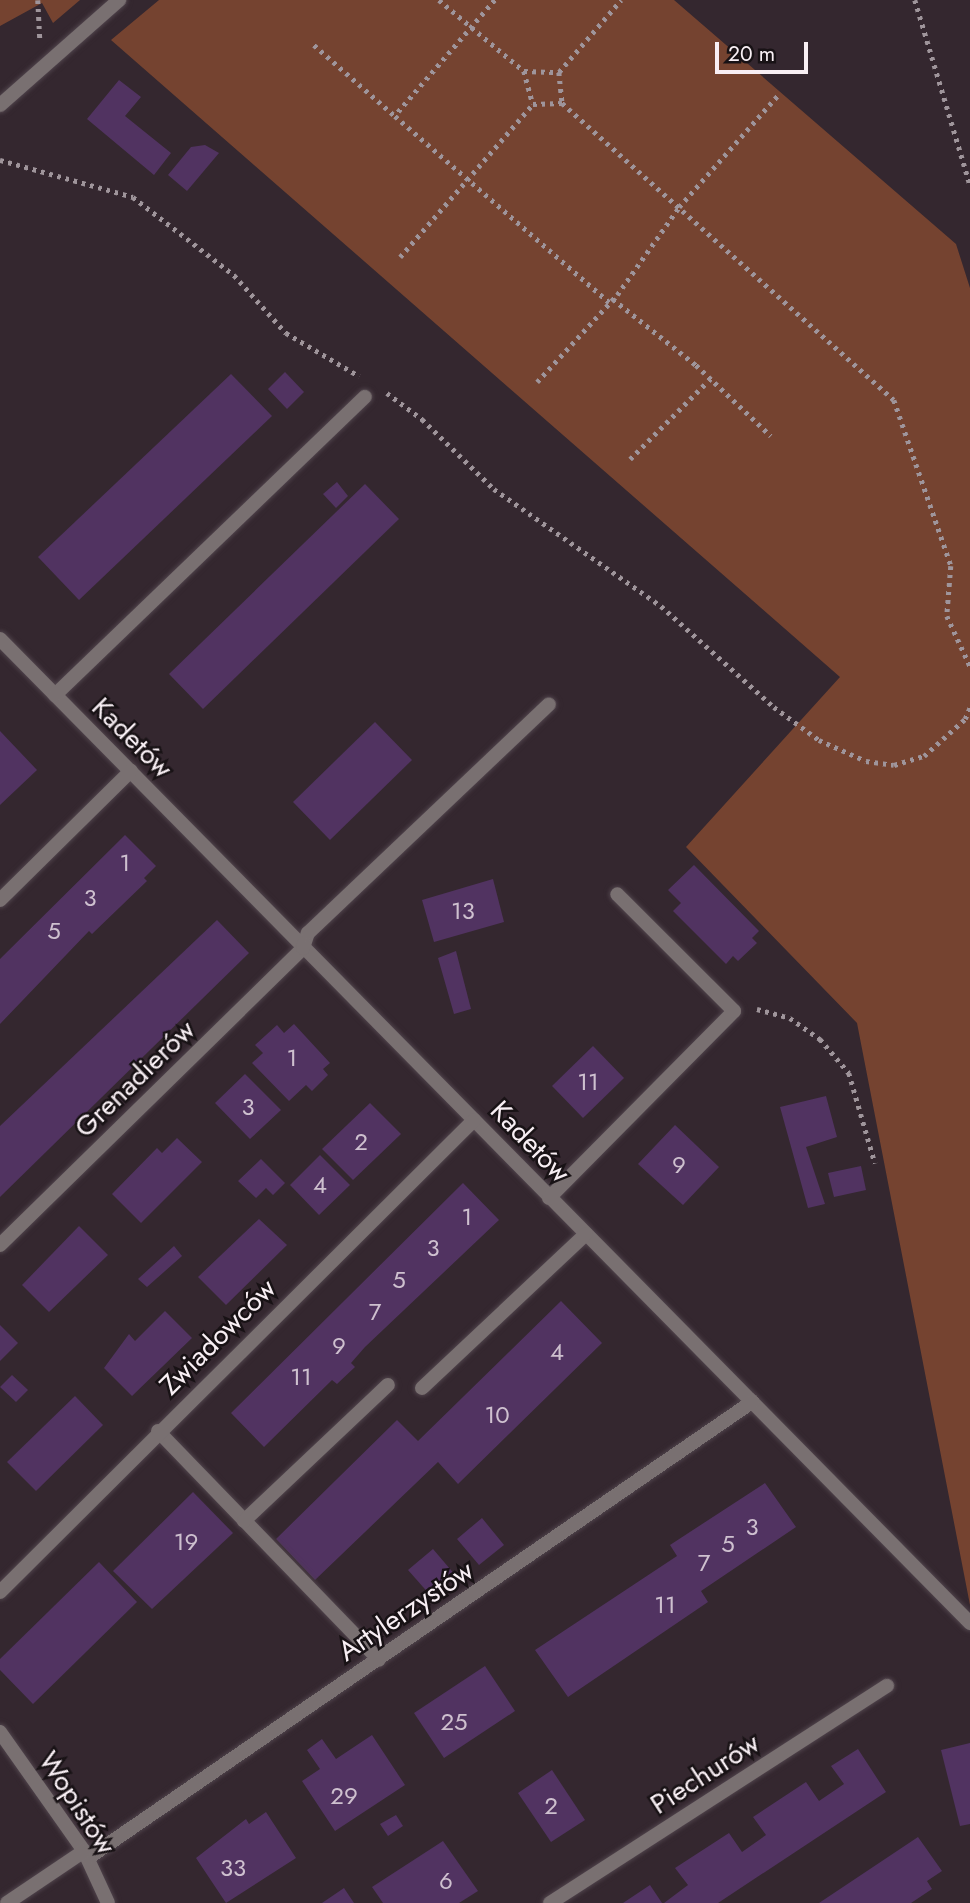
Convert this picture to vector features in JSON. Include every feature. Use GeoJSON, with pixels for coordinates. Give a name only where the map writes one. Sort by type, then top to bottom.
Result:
{"type":"FeatureCollection","features":[{"type":"Feature","properties":{"kind":"street"},"geometry":{"type":"LineString","coordinates":[[0,105],[120,0]]}},
{"type":"Feature","properties":{"kind":"street","name":"Kadetów"},"geometry":{"type":"LineString","coordinates":[[55,695],[371,391]]}},
{"type":"Feature","properties":{"kind":"street","name":"Kadetów"},"geometry":{"type":"LineString","coordinates":[[0,639],[970,1623]]}},
{"type":"Feature","properties":{"kind":"street","name":"Grenadierów"},"geometry":{"type":"LineString","coordinates":[[0,1245],[303,948],[308,933],[549,704]]}},
{"type":"Feature","properties":{"kind":"street"},"geometry":{"type":"LineString","coordinates":[[0,900],[131,771]]}},
{"type":"Feature","properties":{"kind":"street"},"geometry":{"type":"LineString","coordinates":[[549,1198],[734,1012],[617,894]]}},
{"type":"Feature","properties":{"kind":"street","name":"Zwiadowców"},"geometry":{"type":"LineString","coordinates":[[0,1592],[158,1431],[474,1120]]}},
{"type":"Feature","properties":{"kind":"street"},"geometry":{"type":"LineString","coordinates":[[422,1388],[586,1234]]}},
{"type":"Feature","properties":{"kind":"street"},"geometry":{"type":"LineString","coordinates":[[244,1521],[388,1385]]}},
{"type":"Feature","properties":{"kind":"street","name":"Artylerzystów"},"geometry":{"type":"LineString","coordinates":[[7,1903],[86,1855],[379,1660],[752,1402]]}},
{"type":"Feature","properties":{"kind":"street"},"geometry":{"type":"LineString","coordinates":[[158,1431],[379,1660]]}},
{"type":"Feature","properties":{"kind":"street","name":"Piechurów"},"geometry":{"type":"LineString","coordinates":[[550,1903],[887,1686]]}},
{"type":"Feature","properties":{"kind":"street","name":"Wopistów"},"geometry":{"type":"LineString","coordinates":[[0,1732],[86,1855],[108,1903]]}},
{"type":"Feature","properties":{"kind":"path"},"geometry":{"type":"LineString","coordinates":[[37,0],[40,41]]}},
{"type":"Feature","properties":{"kind":"path"},"geometry":{"type":"LineString","coordinates":[[439,0],[524,71],[533,104]]}},
{"type":"Feature","properties":{"kind":"path"},"geometry":{"type":"LineString","coordinates":[[395,116],[495,0]]}},
{"type":"Feature","properties":{"kind":"path"},"geometry":{"type":"LineString","coordinates":[[621,0],[559,72],[562,103],[894,400],[951,566],[947,616],[970,666]]}},
{"type":"Feature","properties":{"kind":"path"},"geometry":{"type":"LineString","coordinates":[[915,0],[970,185]]}},
{"type":"Feature","properties":{"kind":"path"},"geometry":{"type":"LineString","coordinates":[[314,45],[611,301],[710,378],[771,436]]}},
{"type":"Feature","properties":{"kind":"path"},"geometry":{"type":"LineString","coordinates":[[524,71],[559,72]]}},
{"type":"Feature","properties":{"kind":"path"},"geometry":{"type":"LineString","coordinates":[[537,382],[611,301],[679,207],[779,94]]}},
{"type":"Feature","properties":{"kind":"path"},"geometry":{"type":"LineString","coordinates":[[400,257],[533,104],[562,103]]}},
{"type":"Feature","properties":{"kind":"path"},"geometry":{"type":"LineString","coordinates":[[0,160],[132,197],[234,275],[286,333],[366,380]]}},
{"type":"Feature","properties":{"kind":"path"},"geometry":{"type":"LineString","coordinates":[[630,459],[710,378]]}},
{"type":"Feature","properties":{"kind":"path"},"geometry":{"type":"LineString","coordinates":[[371,391],[422,419],[494,489],[661,606],[774,707],[819,740],[866,761],[894,765],[924,756],[965,719],[970,707]]}},
{"type":"Feature","properties":{"kind":"path"},"geometry":{"type":"LineString","coordinates":[[734,1012],[758,1009],[790,1018],[820,1039],[849,1073],[875,1163]]}},
{"type":"Feature","properties":{"kind":"shaded area"},"geometry":{"type":"Polygon","coordinates":[[[0,0],[80,0],[53,23],[42,3],[0,26],[0,0]]]}},
{"type":"Feature","properties":{"kind":"shaded area"},"geometry":{"type":"Polygon","coordinates":[[[159,0],[674,0],[956,244],[970,288],[970,1605],[857,1023],[686,847],[840,677],[111,40],[159,0]]]}},
{"type":"Feature","properties":{"kind":"building"},"geometry":{"type":"Polygon","coordinates":[[[119,80],[141,97],[125,116],[171,153],[154,175],[87,119],[119,80]]]}},
{"type":"Feature","properties":{"kind":"building"},"geometry":{"type":"Polygon","coordinates":[[[205,145],[219,153],[187,191],[168,175],[191,147],[205,145]]]}},
{"type":"Feature","properties":{"kind":"building"},"geometry":{"type":"Polygon","coordinates":[[[285,372],[304,392],[287,409],[268,389],[285,372]]]}},
{"type":"Feature","properties":{"kind":"building"},"geometry":{"type":"Polygon","coordinates":[[[231,374],[272,416],[79,600],[38,557],[231,374]]]}},
{"type":"Feature","properties":{"kind":"building"},"geometry":{"type":"Polygon","coordinates":[[[337,482],[348,496],[336,508],[323,494],[337,482]]]}},
{"type":"Feature","properties":{"kind":"building"},"geometry":{"type":"Polygon","coordinates":[[[365,484],[399,519],[203,709],[169,674],[365,484]]]}},
{"type":"Feature","properties":{"kind":"building"},"geometry":{"type":"Polygon","coordinates":[[[375,722],[412,760],[330,840],[293,802],[375,722]]]}},
{"type":"Feature","properties":{"kind":"building"},"geometry":{"type":"Polygon","coordinates":[[[0,731],[37,770],[0,805],[0,731]]]}},
{"type":"Feature","properties":{"kind":"building"},"geometry":{"type":"Polygon","coordinates":[[[125,835],[156,866],[144,878],[147,881],[92,934],[89,931],[0,1024],[0,959],[125,835]]]}},
{"type":"Feature","properties":{"kind":"building"},"geometry":{"type":"Polygon","coordinates":[[[694,865],[759,931],[752,938],[757,943],[738,961],[733,956],[726,964],[673,911],[681,903],[668,890],[694,865]]]}},
{"type":"Feature","properties":{"kind":"building"},"geometry":{"type":"Polygon","coordinates":[[[493,879],[504,922],[434,942],[422,900],[493,879]]]}},
{"type":"Feature","properties":{"kind":"building"},"geometry":{"type":"Polygon","coordinates":[[[217,920],[249,953],[0,1197],[0,1126],[217,920]]]}},
{"type":"Feature","properties":{"kind":"building"},"geometry":{"type":"Polygon","coordinates":[[[456,951],[471,1009],[454,1014],[438,958],[456,951]]]}},
{"type":"Feature","properties":{"kind":"building"},"geometry":{"type":"Polygon","coordinates":[[[294,1024],[330,1063],[323,1069],[328,1075],[312,1091],[306,1085],[289,1101],[252,1063],[263,1053],[255,1045],[277,1025],[284,1033],[294,1024]]]}},
{"type":"Feature","properties":{"kind":"building"},"geometry":{"type":"Polygon","coordinates":[[[593,1046],[624,1078],[583,1118],[552,1086],[593,1046]]]}},
{"type":"Feature","properties":{"kind":"building"},"geometry":{"type":"Polygon","coordinates":[[[245,1074],[281,1110],[250,1139],[215,1103],[245,1074]]]}},
{"type":"Feature","properties":{"kind":"building"},"geometry":{"type":"Polygon","coordinates":[[[826,1096],[837,1137],[806,1147],[825,1204],[808,1208],[780,1107],[826,1096]]]}},
{"type":"Feature","properties":{"kind":"building"},"geometry":{"type":"Polygon","coordinates":[[[370,1103],[401,1134],[353,1180],[322,1149],[370,1103]]]}},
{"type":"Feature","properties":{"kind":"building"},"geometry":{"type":"Polygon","coordinates":[[[675,1125],[719,1167],[683,1205],[638,1164],[675,1125]]]}},
{"type":"Feature","properties":{"kind":"building"},"geometry":{"type":"Polygon","coordinates":[[[177,1138],[202,1162],[141,1223],[112,1194],[157,1148],[162,1153],[177,1138]]]}},
{"type":"Feature","properties":{"kind":"building"},"geometry":{"type":"Polygon","coordinates":[[[320,1155],[350,1185],[319,1215],[290,1185],[320,1155]]]}},
{"type":"Feature","properties":{"kind":"building"},"geometry":{"type":"Polygon","coordinates":[[[261,1159],[285,1183],[273,1195],[266,1188],[256,1198],[238,1181],[261,1159]]]}},
{"type":"Feature","properties":{"kind":"building"},"geometry":{"type":"Polygon","coordinates":[[[861,1166],[866,1190],[834,1197],[828,1173],[861,1166]]]}},
{"type":"Feature","properties":{"kind":"building"},"geometry":{"type":"Polygon","coordinates":[[[463,1183],[499,1220],[365,1347],[351,1363],[355,1367],[337,1384],[332,1380],[264,1447],[231,1413],[463,1183]]]}},
{"type":"Feature","properties":{"kind":"building"},"geometry":{"type":"Polygon","coordinates":[[[259,1219],[287,1245],[226,1305],[198,1277],[259,1219]]]}},
{"type":"Feature","properties":{"kind":"building"},"geometry":{"type":"Polygon","coordinates":[[[79,1226],[108,1255],[49,1312],[22,1285],[79,1226]]]}},
{"type":"Feature","properties":{"kind":"building"},"geometry":{"type":"Polygon","coordinates":[[[174,1246],[182,1256],[147,1287],[138,1279],[174,1246]]]}},
{"type":"Feature","properties":{"kind":"building"},"geometry":{"type":"Polygon","coordinates":[[[561,1301],[602,1343],[458,1484],[438,1462],[315,1580],[276,1539],[397,1420],[418,1441],[561,1301]]]}},
{"type":"Feature","properties":{"kind":"building"},"geometry":{"type":"Polygon","coordinates":[[[165,1311],[192,1338],[132,1396],[104,1368],[129,1334],[135,1341],[165,1311]]]}},
{"type":"Feature","properties":{"kind":"building"},"geometry":{"type":"Polygon","coordinates":[[[0,1325],[18,1343],[0,1361],[0,1325]]]}},
{"type":"Feature","properties":{"kind":"building"},"geometry":{"type":"Polygon","coordinates":[[[12,1375],[28,1390],[16,1402],[0,1387],[12,1375]]]}},
{"type":"Feature","properties":{"kind":"building"},"geometry":{"type":"Polygon","coordinates":[[[75,1396],[103,1425],[36,1491],[7,1462],[75,1396]]]}},
{"type":"Feature","properties":{"kind":"building"},"geometry":{"type":"Polygon","coordinates":[[[765,1483],[796,1527],[701,1591],[708,1602],[568,1697],[535,1650],[677,1556],[670,1545],[765,1483]]]}},
{"type":"Feature","properties":{"kind":"building"},"geometry":{"type":"Polygon","coordinates":[[[193,1492],[233,1533],[152,1609],[113,1571],[193,1492]]]}},
{"type":"Feature","properties":{"kind":"building"},"geometry":{"type":"Polygon","coordinates":[[[482,1518],[504,1545],[479,1565],[457,1539],[482,1518]]]}},
{"type":"Feature","properties":{"kind":"building"},"geometry":{"type":"Polygon","coordinates":[[[433,1549],[456,1576],[431,1596],[408,1570],[433,1549]]]}},
{"type":"Feature","properties":{"kind":"building"},"geometry":{"type":"Polygon","coordinates":[[[99,1562],[137,1602],[33,1704],[0,1670],[0,1659],[99,1562]]]}},
{"type":"Feature","properties":{"kind":"building"},"geometry":{"type":"Polygon","coordinates":[[[485,1666],[515,1711],[444,1758],[414,1713],[485,1666]]]}},
{"type":"Feature","properties":{"kind":"building"},"geometry":{"type":"Polygon","coordinates":[[[372,1735],[405,1785],[335,1831],[302,1781],[320,1769],[307,1750],[322,1739],[336,1759],[372,1735]]]}},
{"type":"Feature","properties":{"kind":"building"},"geometry":{"type":"Polygon","coordinates":[[[970,1743],[970,1824],[960,1826],[941,1750],[970,1743]]]}},
{"type":"Feature","properties":{"kind":"building"},"geometry":{"type":"Polygon","coordinates":[[[858,1749],[886,1792],[718,1903],[664,1903],[688,1885],[675,1868],[729,1833],[742,1852],[766,1835],[753,1817],[806,1782],[819,1801],[844,1784],[831,1766],[858,1749]]]}},
{"type":"Feature","properties":{"kind":"building"},"geometry":{"type":"Polygon","coordinates":[[[552,1770],[585,1820],[551,1842],[518,1793],[552,1770]]]}},
{"type":"Feature","properties":{"kind":"building"},"geometry":{"type":"Polygon","coordinates":[[[266,1812],[296,1858],[226,1903],[196,1858],[246,1819],[249,1824],[266,1812]]]}},
{"type":"Feature","properties":{"kind":"building"},"geometry":{"type":"Polygon","coordinates":[[[396,1815],[403,1826],[388,1836],[380,1824],[396,1815]]]}},
{"type":"Feature","properties":{"kind":"building"},"geometry":{"type":"Polygon","coordinates":[[[918,1837],[942,1871],[927,1881],[932,1889],[911,1903],[819,1903],[918,1837]]]}},
{"type":"Feature","properties":{"kind":"building"},"geometry":{"type":"Polygon","coordinates":[[[443,1841],[478,1891],[459,1903],[383,1903],[372,1887],[443,1841]]]}},
{"type":"Feature","properties":{"kind":"building"},"geometry":{"type":"Polygon","coordinates":[[[650,1885],[662,1903],[623,1903],[650,1885]]]}},
{"type":"Feature","properties":{"kind":"building"},"geometry":{"type":"Polygon","coordinates":[[[344,1888],[354,1903],[322,1903],[344,1888]]]}}]}
